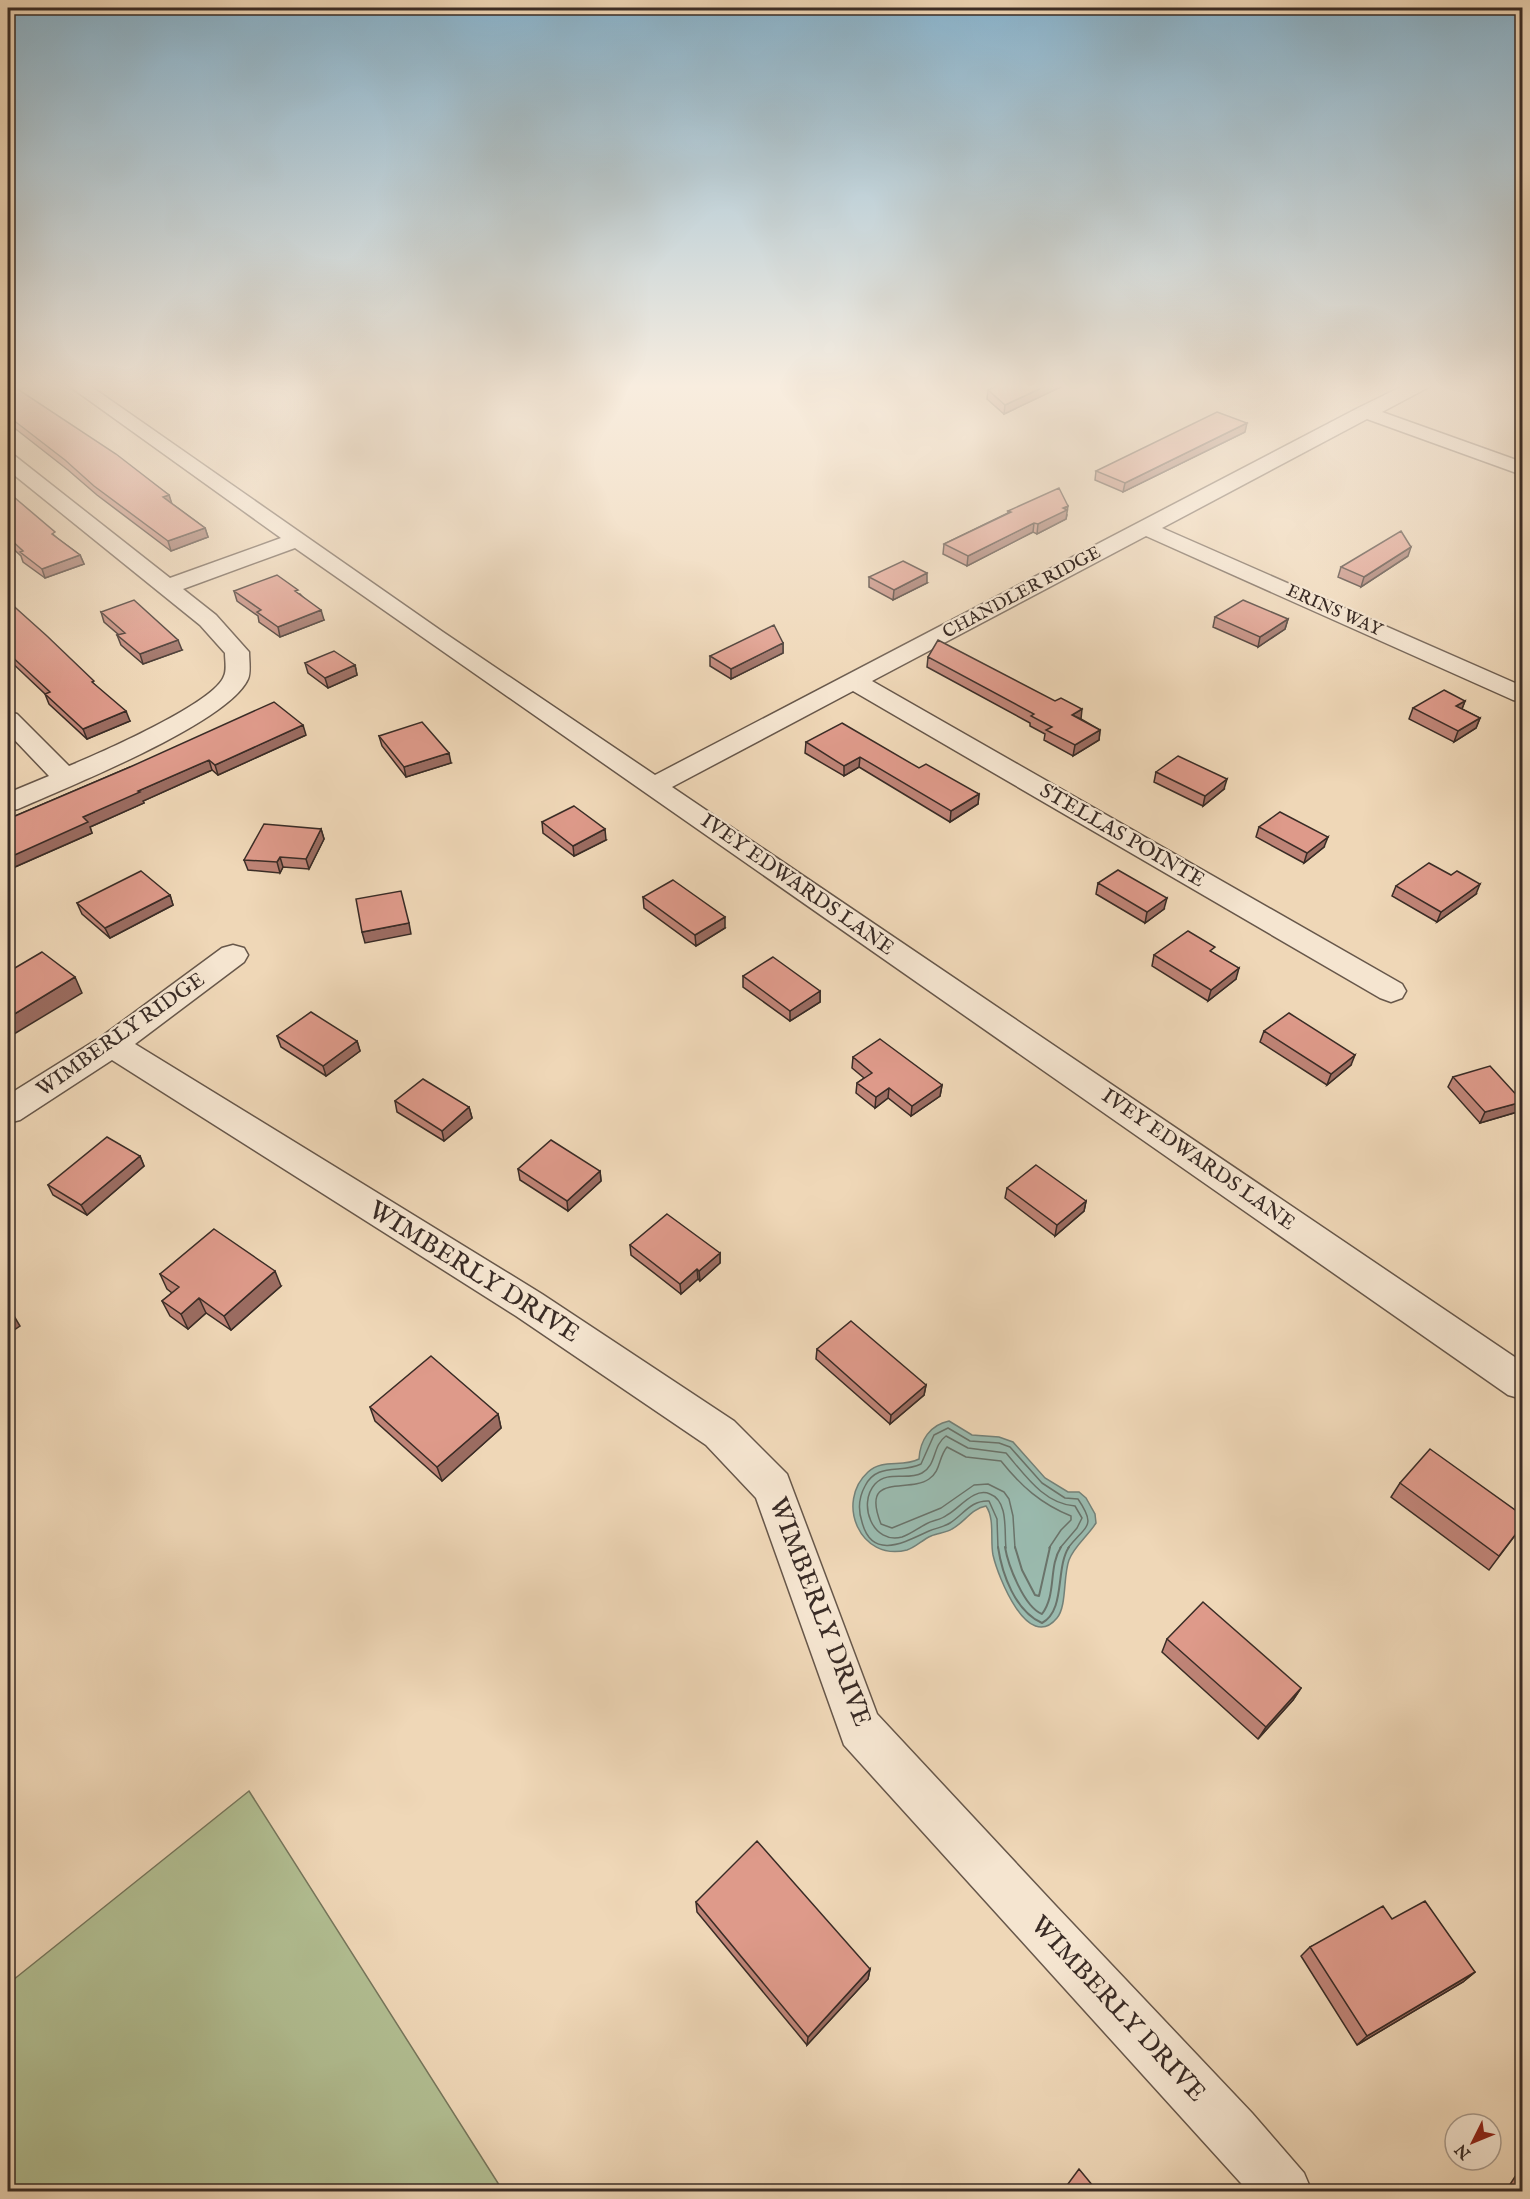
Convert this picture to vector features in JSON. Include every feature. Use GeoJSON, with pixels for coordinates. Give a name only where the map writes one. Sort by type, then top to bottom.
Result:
{"type":"FeatureCollection","features":[{"type":"Feature","properties":{"kind":"street"},"geometry":{"type":"LineString","coordinates":[[8,803],[167,731],[222,697],[236,680],[237,652],[208,620],[40,486]]}},
{"type":"Feature","properties":{"kind":"street","name":"IVEY EDWARDS LANE"},"geometry":{"type":"LineString","coordinates":[[220,486],[1522,1383]]}},
{"type":"Feature","properties":{"kind":"street","name":"CHANDLER RIDGE"},"geometry":{"type":"LineString","coordinates":[[654,786],[1225,486]]}},
{"type":"Feature","properties":{"kind":"street","name":"ERINS WAY"},"geometry":{"type":"LineString","coordinates":[[1145,528],[1522,695]]}},
{"type":"Feature","properties":{"kind":"street"},"geometry":{"type":"LineString","coordinates":[[158,580],[288,533]]}},
{"type":"Feature","properties":{"kind":"street"},"geometry":{"type":"LineString","coordinates":[[236,680],[262,683]]}},
{"type":"Feature","properties":{"kind":"street","name":"STELLAS POINTE"},"geometry":{"type":"LineString","coordinates":[[852,681],[1390,991]]}},
{"type":"Feature","properties":{"kind":"street"},"geometry":{"type":"LineString","coordinates":[[8,718],[65,777]]}},
{"type":"Feature","properties":{"kind":"street","name":"WIMBERLY RIDGE"},"geometry":{"type":"LineString","coordinates":[[8,1111],[112,1045],[233,955]]}},
{"type":"Feature","properties":{"kind":"street","name":"WIMBERLY DRIVE"},"geometry":{"type":"LineString","coordinates":[[112,1045],[529,1305],[720,1433],[773,1487],[860,1729],[1037,1923],[1233,2132],[1285,2192]]}},
{"type":"Feature","properties":{"kind":"green space"},"geometry":{"type":"Polygon","coordinates":[[[249,1791],[503,2191],[8,2191],[8,1984],[249,1791]]]}},
{"type":"Feature","properties":{"kind":"water"},"geometry":{"type":"Polygon","coordinates":[[[949,1421],[972,1435],[999,1437],[1013,1442],[1045,1478],[1068,1492],[1079,1492],[1086,1498],[1095,1514],[1096,1523],[1074,1550],[1069,1560],[1060,1613],[1046,1626],[1035,1626],[1025,1619],[1008,1594],[993,1555],[991,1523],[986,1506],[976,1510],[950,1530],[931,1536],[907,1550],[890,1551],[876,1547],[865,1539],[858,1527],[853,1513],[854,1499],[858,1484],[868,1472],[880,1465],[913,1462],[919,1459],[921,1446],[927,1434],[936,1426],[949,1421]]]}},
{"type":"Feature","properties":{"kind":"building"},"geometry":{"type":"Polygon","coordinates":[[[94,486],[157,486],[169,495],[163,497],[205,528],[168,541],[94,486]]]}},
{"type":"Feature","properties":{"kind":"building"},"geometry":{"type":"Polygon","coordinates":[[[1059,488],[1068,506],[1063,508],[1067,510],[1038,524],[1034,523],[968,556],[944,544],[1011,512],[1008,511],[1059,488]]]}},
{"type":"Feature","properties":{"kind":"building"},"geometry":{"type":"Polygon","coordinates":[[[8,492],[55,532],[52,534],[80,555],[42,569],[20,552],[23,551],[8,537],[8,492]]]}},
{"type":"Feature","properties":{"kind":"building"},"geometry":{"type":"Polygon","coordinates":[[[1401,531],[1411,547],[1364,577],[1341,567],[1401,531]]]}},
{"type":"Feature","properties":{"kind":"building"},"geometry":{"type":"Polygon","coordinates":[[[903,561],[927,573],[894,590],[869,577],[903,561]]]}},
{"type":"Feature","properties":{"kind":"building"},"geometry":{"type":"Polygon","coordinates":[[[277,575],[321,610],[278,627],[257,612],[261,610],[234,591],[277,575]]]}},
{"type":"Feature","properties":{"kind":"building"},"geometry":{"type":"Polygon","coordinates":[[[134,600],[178,640],[140,654],[117,635],[125,633],[101,612],[134,600]]]}},
{"type":"Feature","properties":{"kind":"building"},"geometry":{"type":"Polygon","coordinates":[[[1243,600],[1288,619],[1260,637],[1215,617],[1243,600]]]}},
{"type":"Feature","properties":{"kind":"building"},"geometry":{"type":"Polygon","coordinates":[[[8,601],[94,681],[92,682],[126,711],[83,729],[45,694],[50,692],[8,653],[8,601]]]}},
{"type":"Feature","properties":{"kind":"building"},"geometry":{"type":"Polygon","coordinates":[[[774,625],[783,643],[731,669],[710,656],[774,625]]]}},
{"type":"Feature","properties":{"kind":"building"},"geometry":{"type":"Polygon","coordinates":[[[938,640],[1055,701],[1061,698],[1082,709],[1072,715],[1100,730],[1075,745],[1046,730],[1052,727],[1031,716],[1034,714],[928,657],[938,640]]]}},
{"type":"Feature","properties":{"kind":"building"},"geometry":{"type":"Polygon","coordinates":[[[334,651],[355,665],[325,678],[305,663],[334,651]]]}},
{"type":"Feature","properties":{"kind":"building"},"geometry":{"type":"Polygon","coordinates":[[[1444,690],[1465,701],[1456,706],[1480,718],[1458,731],[1413,708],[1444,690]]]}},
{"type":"Feature","properties":{"kind":"building"},"geometry":{"type":"Polygon","coordinates":[[[274,702],[303,725],[215,765],[209,760],[138,791],[140,792],[83,817],[88,822],[8,858],[8,819],[274,702]]]}},
{"type":"Feature","properties":{"kind":"building"},"geometry":{"type":"Polygon","coordinates":[[[422,722],[449,753],[404,767],[379,736],[422,722]]]}},
{"type":"Feature","properties":{"kind":"building"},"geometry":{"type":"Polygon","coordinates":[[[842,723],[919,768],[926,764],[979,794],[951,811],[860,757],[844,766],[806,742],[842,723]]]}},
{"type":"Feature","properties":{"kind":"building"},"geometry":{"type":"Polygon","coordinates":[[[1178,756],[1227,779],[1205,796],[1156,772],[1178,756]]]}},
{"type":"Feature","properties":{"kind":"building"},"geometry":{"type":"Polygon","coordinates":[[[574,806],[605,829],[573,846],[542,822],[574,806]]]}},
{"type":"Feature","properties":{"kind":"building"},"geometry":{"type":"Polygon","coordinates":[[[1280,812],[1328,837],[1307,853],[1259,827],[1280,812]]]}},
{"type":"Feature","properties":{"kind":"building"},"geometry":{"type":"Polygon","coordinates":[[[264,824],[321,829],[306,859],[280,857],[277,862],[244,860],[264,824]]]}},
{"type":"Feature","properties":{"kind":"building"},"geometry":{"type":"Polygon","coordinates":[[[1429,863],[1451,875],[1457,871],[1480,884],[1441,912],[1396,886],[1429,863]]]}},
{"type":"Feature","properties":{"kind":"building"},"geometry":{"type":"Polygon","coordinates":[[[1118,870],[1167,898],[1147,912],[1098,883],[1118,870]]]}},
{"type":"Feature","properties":{"kind":"building"},"geometry":{"type":"Polygon","coordinates":[[[141,871],[170,895],[105,928],[77,903],[141,871]]]}},
{"type":"Feature","properties":{"kind":"building"},"geometry":{"type":"Polygon","coordinates":[[[673,880],[725,917],[695,935],[643,897],[673,880]]]}},
{"type":"Feature","properties":{"kind":"building"},"geometry":{"type":"Polygon","coordinates":[[[401,891],[409,923],[362,932],[356,899],[401,891]]]}},
{"type":"Feature","properties":{"kind":"building"},"geometry":{"type":"Polygon","coordinates":[[[1188,931],[1215,947],[1210,951],[1239,968],[1211,990],[1154,955],[1188,931]]]}},
{"type":"Feature","properties":{"kind":"building"},"geometry":{"type":"Polygon","coordinates":[[[42,952],[75,977],[8,1018],[8,972],[42,952]]]}},
{"type":"Feature","properties":{"kind":"building"},"geometry":{"type":"Polygon","coordinates":[[[773,957],[820,991],[790,1011],[743,976],[773,957]]]}},
{"type":"Feature","properties":{"kind":"building"},"geometry":{"type":"Polygon","coordinates":[[[311,1012],[357,1041],[323,1066],[277,1036],[311,1012]]]}},
{"type":"Feature","properties":{"kind":"building"},"geometry":{"type":"Polygon","coordinates":[[[1289,1013],[1355,1055],[1331,1074],[1264,1031],[1289,1013]]]}},
{"type":"Feature","properties":{"kind":"building"},"geometry":{"type":"Polygon","coordinates":[[[880,1039],[942,1085],[912,1106],[889,1088],[876,1097],[857,1083],[872,1073],[853,1057],[880,1039]]]}},
{"type":"Feature","properties":{"kind":"building"},"geometry":{"type":"Polygon","coordinates":[[[1490,1066],[1522,1102],[1485,1112],[1453,1077],[1490,1066]]]}},
{"type":"Feature","properties":{"kind":"building"},"geometry":{"type":"Polygon","coordinates":[[[423,1079],[469,1107],[442,1131],[395,1101],[423,1079]]]}},
{"type":"Feature","properties":{"kind":"building"},"geometry":{"type":"Polygon","coordinates":[[[107,1137],[140,1156],[81,1205],[48,1185],[107,1137]]]}},
{"type":"Feature","properties":{"kind":"building"},"geometry":{"type":"Polygon","coordinates":[[[551,1140],[600,1171],[567,1201],[518,1169],[551,1140]]]}},
{"type":"Feature","properties":{"kind":"building"},"geometry":{"type":"Polygon","coordinates":[[[1036,1165],[1086,1201],[1057,1225],[1007,1188],[1036,1165]]]}},
{"type":"Feature","properties":{"kind":"building"},"geometry":{"type":"Polygon","coordinates":[[[667,1214],[720,1253],[680,1284],[630,1245],[667,1214]]]}},
{"type":"Feature","properties":{"kind":"building"},"geometry":{"type":"Polygon","coordinates":[[[214,1229],[275,1271],[224,1316],[199,1298],[181,1314],[162,1301],[179,1287],[160,1274],[214,1229]]]}},
{"type":"Feature","properties":{"kind":"building"},"geometry":{"type":"Polygon","coordinates":[[[8,1308],[14,1316],[8,1320],[8,1308]]]}},
{"type":"Feature","properties":{"kind":"building"},"geometry":{"type":"Polygon","coordinates":[[[851,1321],[926,1385],[891,1415],[817,1349],[851,1321]]]}},
{"type":"Feature","properties":{"kind":"building"},"geometry":{"type":"Polygon","coordinates":[[[431,1356],[498,1414],[437,1467],[370,1407],[431,1356]]]}},
{"type":"Feature","properties":{"kind":"building"},"geometry":{"type":"Polygon","coordinates":[[[1430,1449],[1522,1515],[1522,1526],[1499,1556],[1400,1483],[1430,1449]]]}},
{"type":"Feature","properties":{"kind":"building"},"geometry":{"type":"Polygon","coordinates":[[[1203,1602],[1301,1688],[1266,1727],[1167,1639],[1203,1602]]]}},
{"type":"Feature","properties":{"kind":"building"},"geometry":{"type":"Polygon","coordinates":[[[757,1841],[870,1969],[808,2037],[696,1902],[757,1841]]]}},
{"type":"Feature","properties":{"kind":"building"},"geometry":{"type":"Polygon","coordinates":[[[1425,1901],[1475,1972],[1367,2036],[1310,1947],[1383,1906],[1392,1919],[1425,1901]]]}},
{"type":"Feature","properties":{"kind":"building"},"geometry":{"type":"Polygon","coordinates":[[[1079,2169],[1098,2192],[1062,2192],[1079,2169]]]}},
{"type":"Feature","properties":{"kind":"building"},"geometry":{"type":"Polygon","coordinates":[[[1522,2175],[1522,2192],[1511,2192],[1522,2175]]]}}]}
